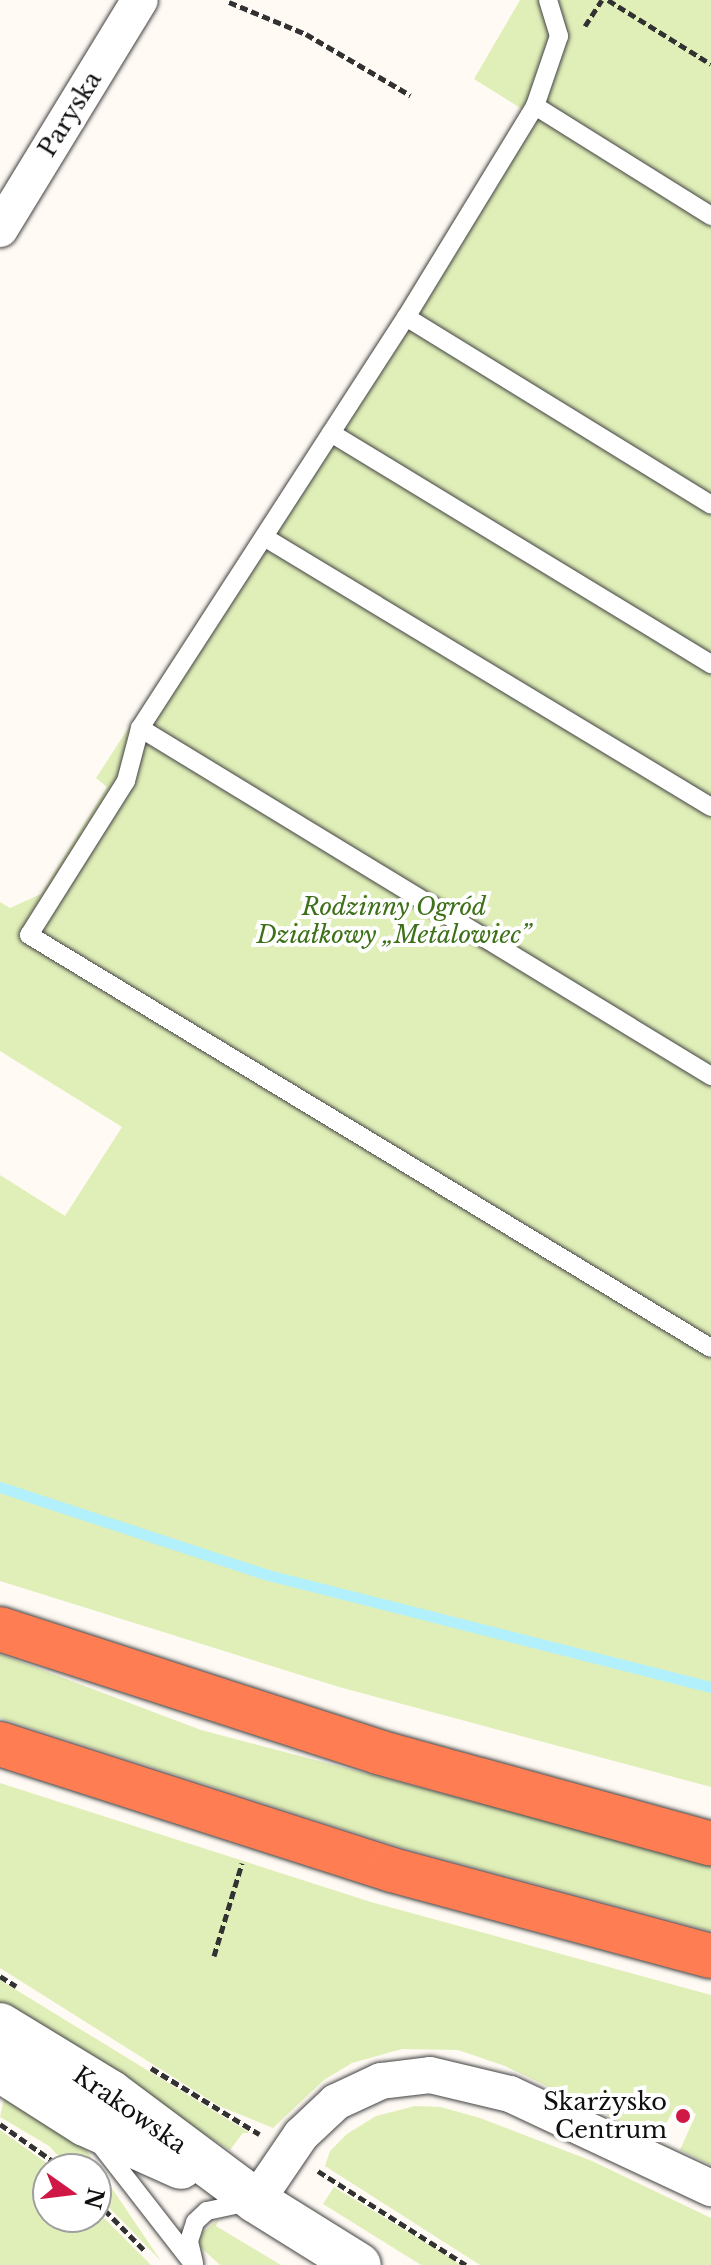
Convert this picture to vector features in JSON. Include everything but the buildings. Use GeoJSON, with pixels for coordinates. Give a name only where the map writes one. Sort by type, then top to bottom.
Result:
{"type":"FeatureCollection","features":[{"type":"Feature","properties":{"kind":"highway"},"geometry":{"type":"LineString","coordinates":[[0,1629],[378,1752],[711,1844]]}},
{"type":"Feature","properties":{"kind":"highway"},"geometry":{"type":"LineString","coordinates":[[0,1744],[392,1870],[711,1956]]}},
{"type":"Feature","properties":{"kind":"street","name":"Paryska"},"geometry":{"type":"LineString","coordinates":[[0,229],[140,0]]}},
{"type":"Feature","properties":{"kind":"street","name":"Krakowska"},"geometry":{"type":"LineString","coordinates":[[10,2007],[110,2092],[256,2201],[359,2265]]}},
{"type":"Feature","properties":{"kind":"street","name":"Krakowska"},"geometry":{"type":"LineString","coordinates":[[0,2070],[85,2124],[256,2201]]}},
{"type":"Feature","properties":{"kind":"street"},"geometry":{"type":"LineString","coordinates":[[256,2201],[305,2155],[317,2116],[360,2088],[407,2076],[454,2077],[510,2094],[711,2188]]}},
{"type":"Feature","properties":{"kind":"lane"},"geometry":{"type":"LineString","coordinates":[[548,0],[559,36],[535,106],[406,317],[140,728],[126,781],[29,935],[711,1348]]}},
{"type":"Feature","properties":{"kind":"lane"},"geometry":{"type":"LineString","coordinates":[[535,106],[711,216]]}},
{"type":"Feature","properties":{"kind":"lane"},"geometry":{"type":"LineString","coordinates":[[406,317],[711,505]]}},
{"type":"Feature","properties":{"kind":"lane"},"geometry":{"type":"LineString","coordinates":[[331,433],[711,664]]}},
{"type":"Feature","properties":{"kind":"lane"},"geometry":{"type":"LineString","coordinates":[[264,537],[711,807]]}},
{"type":"Feature","properties":{"kind":"lane"},"geometry":{"type":"LineString","coordinates":[[140,728],[711,1076]]}},
{"type":"Feature","properties":{"kind":"lane"},"geometry":{"type":"LineString","coordinates":[[85,2124],[194,2265]]}},
{"type":"Feature","properties":{"kind":"lane"},"geometry":{"type":"LineString","coordinates":[[194,2265],[189,2241],[195,2222],[207,2211],[256,2201]]}},
{"type":"Feature","properties":{"kind":"path"},"geometry":{"type":"LineString","coordinates":[[608,0],[711,64]]}},
{"type":"Feature","properties":{"kind":"path"},"geometry":{"type":"LineString","coordinates":[[229,2],[306,34],[410,95]]}},
{"type":"Feature","properties":{"kind":"path"},"geometry":{"type":"LineString","coordinates":[[214,1956],[242,1863]]}},
{"type":"Feature","properties":{"kind":"path"},"geometry":{"type":"LineString","coordinates":[[0,1976],[10,2007]]}},
{"type":"Feature","properties":{"kind":"path"},"geometry":{"type":"LineString","coordinates":[[141,2062],[305,2155],[316,2170],[466,2265]]}},
{"type":"Feature","properties":{"kind":"path"},"geometry":{"type":"LineString","coordinates":[[0,2124],[41,2153]]}},
{"type":"Feature","properties":{"kind":"path"},"geometry":{"type":"LineString","coordinates":[[112,2217],[148,2254]]}},
{"type":"Feature","properties":{"kind":"green space","name":"Rodzinny Ogród Działkowy „Metalowiec”"},"geometry":{"type":"Polygon","coordinates":[[[520,0],[711,0],[711,1787],[339,1687],[0,1581],[0,1175],[65,1216],[122,1127],[0,1051],[0,902],[10,908],[41,894],[107,787],[96,778],[377,345],[522,109],[474,79],[520,0]]]}},
{"type":"Feature","properties":{"kind":"green space"},"geometry":{"type":"Polygon","coordinates":[[[0,1654],[201,1730],[711,1864],[711,1931],[400,1847],[0,1718],[0,1654]]]}},
{"type":"Feature","properties":{"kind":"green space"},"geometry":{"type":"Polygon","coordinates":[[[0,1783],[371,1902],[711,1995],[711,2165],[680,2150],[696,2114],[676,2106],[657,2139],[505,2066],[458,2050],[402,2049],[352,2063],[324,2080],[273,2128],[219,2106],[0,1968],[0,1783]]]}},
{"type":"Feature","properties":{"kind":"green space"},"geometry":{"type":"Polygon","coordinates":[[[0,1980],[250,2133],[243,2133],[230,2150],[0,2010],[0,1980]]]}},
{"type":"Feature","properties":{"kind":"green space"},"geometry":{"type":"Polygon","coordinates":[[[5,2094],[78,2138],[88,2153],[56,2153],[0,2117],[5,2094]]]}},
{"type":"Feature","properties":{"kind":"green space"},"geometry":{"type":"Polygon","coordinates":[[[415,2106],[441,2107],[480,2118],[592,2161],[711,2218],[711,2265],[480,2265],[325,2166],[330,2151],[347,2134],[376,2116],[415,2106]]]}},
{"type":"Feature","properties":{"kind":"green space"},"geometry":{"type":"Polygon","coordinates":[[[0,2130],[32,2153],[32,2233],[112,2233],[112,2226],[151,2265],[0,2265],[0,2130]]]}},
{"type":"Feature","properties":{"kind":"green space"},"geometry":{"type":"Polygon","coordinates":[[[334,2187],[460,2265],[421,2265],[323,2204],[334,2187]]]}},
{"type":"Feature","properties":{"kind":"green space"},"geometry":{"type":"Polygon","coordinates":[[[112,2188],[161,2261],[112,2210],[112,2188]]]}},
{"type":"Feature","properties":{"kind":"green space"},"geometry":{"type":"Polygon","coordinates":[[[218,2220],[216,2226],[281,2265],[220,2265],[197,2244],[203,2232],[218,2220]]]}},
{"type":"Feature","properties":{"kind":"waterway"},"geometry":{"type":"LineString","coordinates":[[0,1487],[268,1575],[711,1687]]}},
{"type":"Feature","properties":{"kind":"place","name":"Skarżysko Centrum"},"geometry":{"type":"Point","coordinates":[683,2116]}}]}
